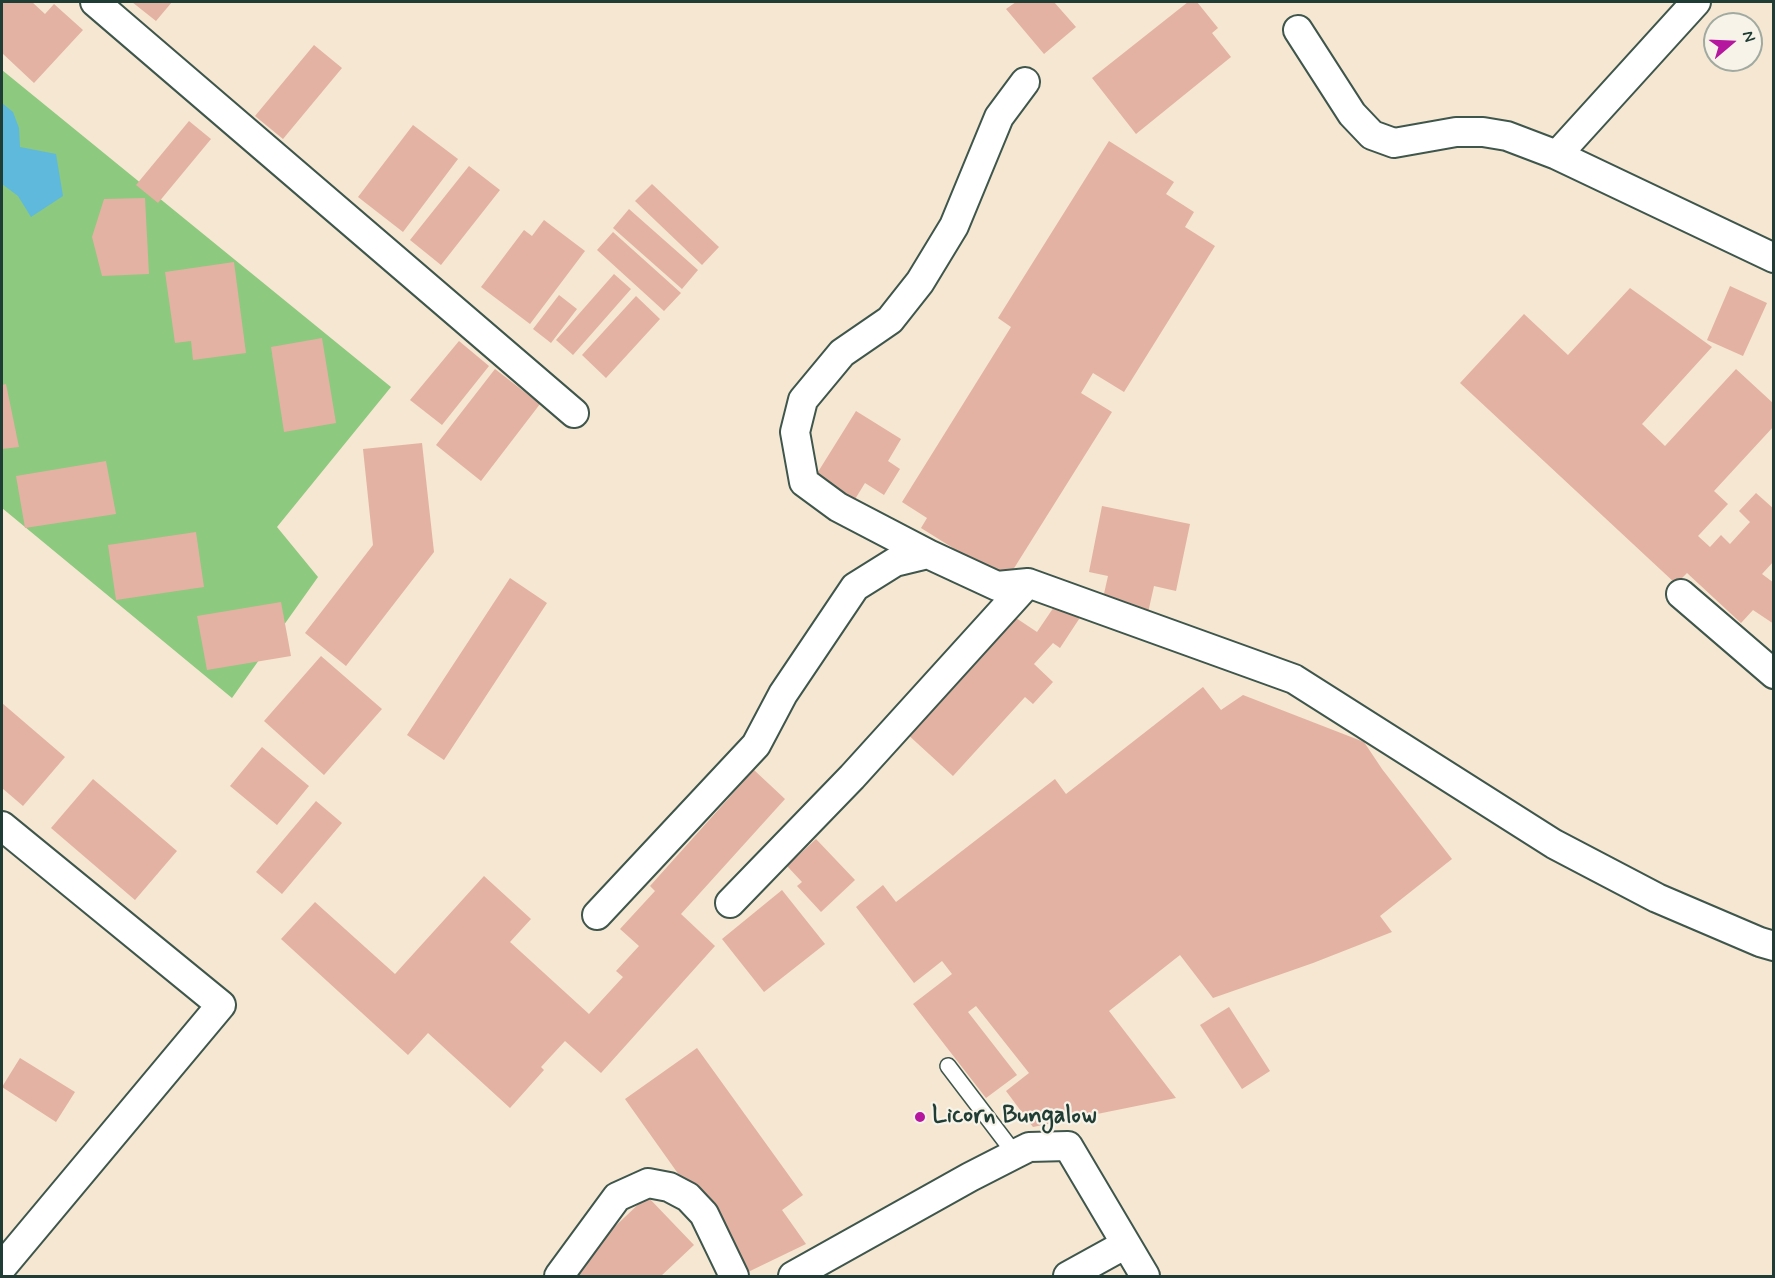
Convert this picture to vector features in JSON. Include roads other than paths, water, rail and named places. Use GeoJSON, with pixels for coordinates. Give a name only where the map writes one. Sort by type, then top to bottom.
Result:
{"type":"FeatureCollection","features":[{"type":"Feature","properties":{"kind":"street"},"geometry":{"type":"LineString","coordinates":[[95,2],[574,413]]}},
{"type":"Feature","properties":{"kind":"street"},"geometry":{"type":"LineString","coordinates":[[1557,155],[1696,2]]}},
{"type":"Feature","properties":{"kind":"street"},"geometry":{"type":"LineString","coordinates":[[1298,30],[1352,114],[1372,135],[1394,143],[1456,132],[1483,132],[1507,136],[1557,155],[1773,258]]}},
{"type":"Feature","properties":{"kind":"street"},"geometry":{"type":"LineString","coordinates":[[1025,82],[999,117],[954,226],[920,282],[890,320],[842,353],[803,400],[795,432],[804,482],[838,507],[996,586],[1028,583],[1294,679],[1554,844],[1657,898],[1773,946]]}},
{"type":"Feature","properties":{"kind":"street"},"geometry":{"type":"LineString","coordinates":[[597,915],[756,745],[783,694],[855,587],[895,562],[928,554]]}},
{"type":"Feature","properties":{"kind":"street"},"geometry":{"type":"LineString","coordinates":[[730,903],[852,777],[1028,583]]}},
{"type":"Feature","properties":{"kind":"street"},"geometry":{"type":"LineString","coordinates":[[1681,594],[1773,674]]}},
{"type":"Feature","properties":{"kind":"street"},"geometry":{"type":"LineString","coordinates":[[2,826],[221,1005],[2,1267]]}},
{"type":"Feature","properties":{"kind":"street"},"geometry":{"type":"LineString","coordinates":[[792,1276],[970,1177],[1029,1147],[1068,1146],[1145,1276]]}},
{"type":"Feature","properties":{"kind":"street"},"geometry":{"type":"LineString","coordinates":[[559,1276],[617,1197],[648,1183],[669,1187],[688,1197],[704,1214],[734,1276]]}},
{"type":"Feature","properties":{"kind":"street"},"geometry":{"type":"LineString","coordinates":[[1068,1276],[1126,1244]]}},
{"type":"Feature","properties":{"kind":"lane"},"geometry":{"type":"LineString","coordinates":[[948,1066],[1016,1154]]}},
{"type":"Feature","properties":{"kind":"water"},"geometry":{"type":"Polygon","coordinates":[[[2,103],[13,112],[19,128],[20,147],[56,154],[63,196],[31,217],[18,196],[2,184],[2,103]]]}},
{"type":"Feature","properties":{"kind":"place","name":"Licorn Bungalow"},"geometry":{"type":"Point","coordinates":[920,1117]}}]}
